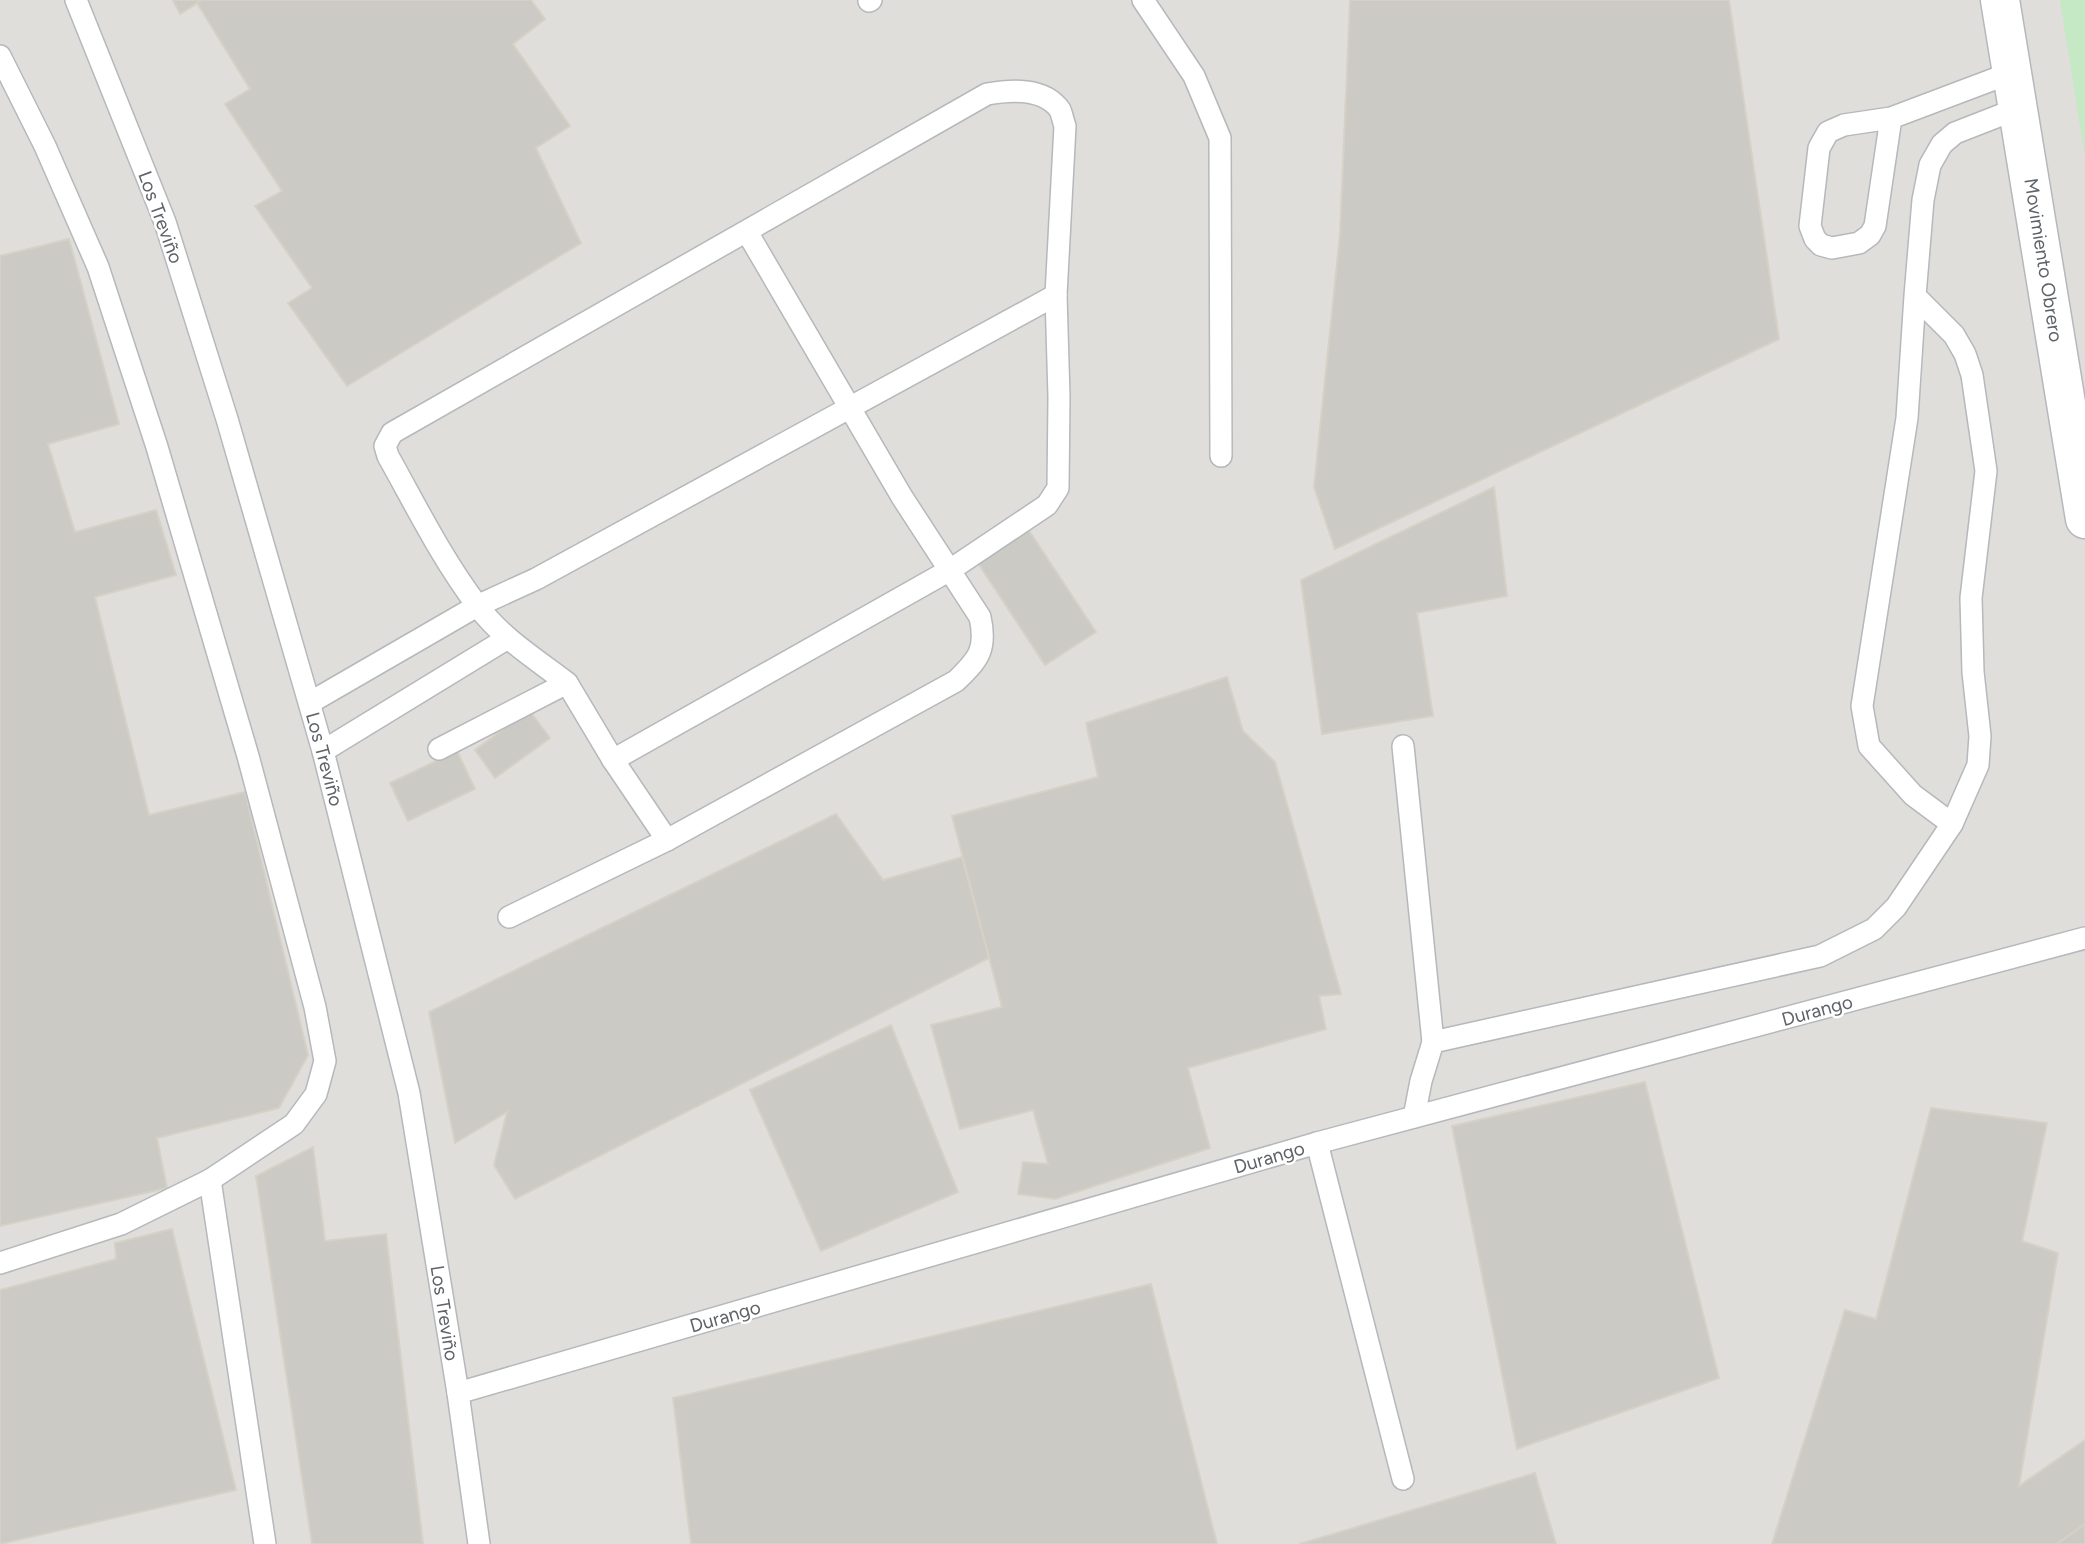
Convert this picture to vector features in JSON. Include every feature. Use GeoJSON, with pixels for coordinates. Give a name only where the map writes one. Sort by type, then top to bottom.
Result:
{"type":"FeatureCollection","features":[{"type":"Feature","properties":{"kind":"street","name":"Movimiento Obrero"},"geometry":{"type":"LineString","coordinates":[[2000,0],[2085,519]]}},
{"type":"Feature","properties":{"kind":"lane","name":"Los Treviño"},"geometry":{"type":"LineString","coordinates":[[76,0],[165,222],[227,419],[323,751],[409,1093],[458,1393],[479,1544]]}},
{"type":"Feature","properties":{"kind":"lane"},"geometry":{"type":"LineString","coordinates":[[1143,0],[1195,76],[1220,138],[1221,456]]}},
{"type":"Feature","properties":{"kind":"lane"},"geometry":{"type":"LineString","coordinates":[[0,56],[45,146],[98,267],[156,447],[244,743],[315,1007],[325,1061],[316,1094],[294,1124],[211,1181],[121,1224],[0,1263]]}},
{"type":"Feature","properties":{"kind":"lane"},"geometry":{"type":"LineString","coordinates":[[614,761],[950,570],[1047,505],[1056,492],[1059,397],[1056,295],[1065,126],[1060,110],[1043,96],[1008,90],[987,94],[399,428],[387,439],[385,446],[388,456],[425,524],[477,606],[508,638],[567,683],[614,761],[667,839]]}},
{"type":"Feature","properties":{"kind":"lane"},"geometry":{"type":"LineString","coordinates":[[1891,118],[1875,226],[1870,235],[1859,243],[1832,248],[1821,244],[1815,239],[1810,226],[1819,148],[1823,138],[1835,127],[1891,118],[2016,90]]}},
{"type":"Feature","properties":{"kind":"lane"},"geometry":{"type":"LineString","coordinates":[[1952,824],[1913,795],[1869,746],[1862,706],[1908,418],[1923,200],[1930,165],[1942,144],[2016,90]]}},
{"type":"Feature","properties":{"kind":"lane"},"geometry":{"type":"LineString","coordinates":[[509,917],[667,839],[956,681],[971,667],[981,652],[984,636],[980,617],[902,497],[747,232]]}},
{"type":"Feature","properties":{"kind":"lane"},"geometry":{"type":"LineString","coordinates":[[310,702],[477,606],[536,579],[1056,295]]}},
{"type":"Feature","properties":{"kind":"lane"},"geometry":{"type":"LineString","coordinates":[[1433,1042],[1820,956],[1874,929],[1896,906],[1952,824],[1978,765],[1980,736],[1973,672],[1971,598],[1986,471],[1972,375],[1965,354],[1954,335],[1915,296]]}},
{"type":"Feature","properties":{"kind":"lane"},"geometry":{"type":"LineString","coordinates":[[323,751],[508,638]]}},
{"type":"Feature","properties":{"kind":"lane"},"geometry":{"type":"LineString","coordinates":[[439,749],[567,683]]}},
{"type":"Feature","properties":{"kind":"lane"},"geometry":{"type":"LineString","coordinates":[[1403,746],[1433,1042],[1414,1117]]}},
{"type":"Feature","properties":{"kind":"lane","name":"Durango"},"geometry":{"type":"LineString","coordinates":[[458,1393],[1317,1143],[2085,938]]}},
{"type":"Feature","properties":{"kind":"lane"},"geometry":{"type":"LineString","coordinates":[[1317,1143],[1403,1479]]}},
{"type":"Feature","properties":{"kind":"lane"},"geometry":{"type":"LineString","coordinates":[[211,1181],[265,1544]]}},
{"type":"Feature","properties":{"kind":"shaded area"},"geometry":{"type":"Polygon","coordinates":[[[0,0],[2085,0],[2085,1544],[0,1544],[0,0]]]}},
{"type":"Feature","properties":{"kind":"green space"},"geometry":{"type":"Polygon","coordinates":[[[2060,0],[2085,0],[2085,158],[2060,0]]]}},
{"type":"Feature","properties":{"kind":"building"},"geometry":{"type":"Polygon","coordinates":[[[173,0],[202,0],[180,14],[173,0]]]}},
{"type":"Feature","properties":{"kind":"building"},"geometry":{"type":"Polygon","coordinates":[[[202,0],[531,0],[545,19],[513,44],[570,126],[536,148],[581,243],[347,386],[288,303],[312,288],[255,206],[282,191],[225,104],[250,89],[197,3],[202,0]]]}},
{"type":"Feature","properties":{"kind":"building"},"geometry":{"type":"Polygon","coordinates":[[[1350,0],[1729,0],[1779,339],[1335,549],[1314,487],[1340,234],[1350,0]]]}},
{"type":"Feature","properties":{"kind":"building"},"geometry":{"type":"Polygon","coordinates":[[[69,239],[119,424],[48,444],[75,532],[156,510],[176,575],[95,597],[149,815],[245,792],[308,1055],[279,1108],[157,1138],[167,1188],[0,1226],[0,256],[69,239]]]}},
{"type":"Feature","properties":{"kind":"building"},"geometry":{"type":"Polygon","coordinates":[[[1494,487],[1507,596],[1417,613],[1433,716],[1322,734],[1301,580],[1494,487]]]}},
{"type":"Feature","properties":{"kind":"building"},"geometry":{"type":"Polygon","coordinates":[[[1024,523],[1096,632],[1045,665],[974,557],[1024,523]]]}},
{"type":"Feature","properties":{"kind":"building"},"geometry":{"type":"Polygon","coordinates":[[[1227,677],[1243,731],[1275,762],[1341,994],[1319,996],[1326,1029],[1188,1068],[1210,1148],[1055,1199],[1018,1194],[1023,1162],[1048,1164],[1033,1110],[960,1129],[931,1025],[1002,1007],[952,816],[1098,777],[1086,723],[1227,677]]]}},
{"type":"Feature","properties":{"kind":"building"},"geometry":{"type":"Polygon","coordinates":[[[529,710],[550,738],[495,778],[475,750],[529,710]]]}},
{"type":"Feature","properties":{"kind":"building"},"geometry":{"type":"Polygon","coordinates":[[[457,751],[475,789],[408,821],[390,783],[457,751]]]}},
{"type":"Feature","properties":{"kind":"building"},"geometry":{"type":"Polygon","coordinates":[[[836,814],[883,880],[962,857],[989,958],[515,1199],[494,1165],[507,1112],[455,1143],[429,1012],[836,814]]]}},
{"type":"Feature","properties":{"kind":"building"},"geometry":{"type":"Polygon","coordinates":[[[891,1025],[958,1192],[821,1251],[750,1090],[891,1025]]]}},
{"type":"Feature","properties":{"kind":"building"},"geometry":{"type":"Polygon","coordinates":[[[1645,1082],[1719,1378],[1517,1449],[1452,1126],[1645,1082]]]}},
{"type":"Feature","properties":{"kind":"building"},"geometry":{"type":"Polygon","coordinates":[[[1931,1108],[2047,1123],[2022,1241],[2058,1253],[2019,1486],[2085,1440],[2085,1524],[2057,1544],[1772,1544],[1845,1310],[1876,1319],[1931,1108]]]}},
{"type":"Feature","properties":{"kind":"building"},"geometry":{"type":"Polygon","coordinates":[[[313,1147],[325,1241],[386,1234],[423,1544],[312,1544],[256,1176],[313,1147]]]}},
{"type":"Feature","properties":{"kind":"building"},"geometry":{"type":"Polygon","coordinates":[[[172,1229],[236,1490],[0,1544],[0,1290],[116,1259],[115,1243],[172,1229]]]}},
{"type":"Feature","properties":{"kind":"building"},"geometry":{"type":"Polygon","coordinates":[[[1151,1284],[1217,1544],[691,1544],[673,1398],[1151,1284]]]}},
{"type":"Feature","properties":{"kind":"building"},"geometry":{"type":"Polygon","coordinates":[[[1535,1473],[1556,1544],[1300,1544],[1535,1473]]]}},
{"type":"Feature","properties":{"kind":"building"},"geometry":{"type":"Polygon","coordinates":[[[2085,1524],[2085,1544],[2057,1544],[2085,1524]]]}}]}
